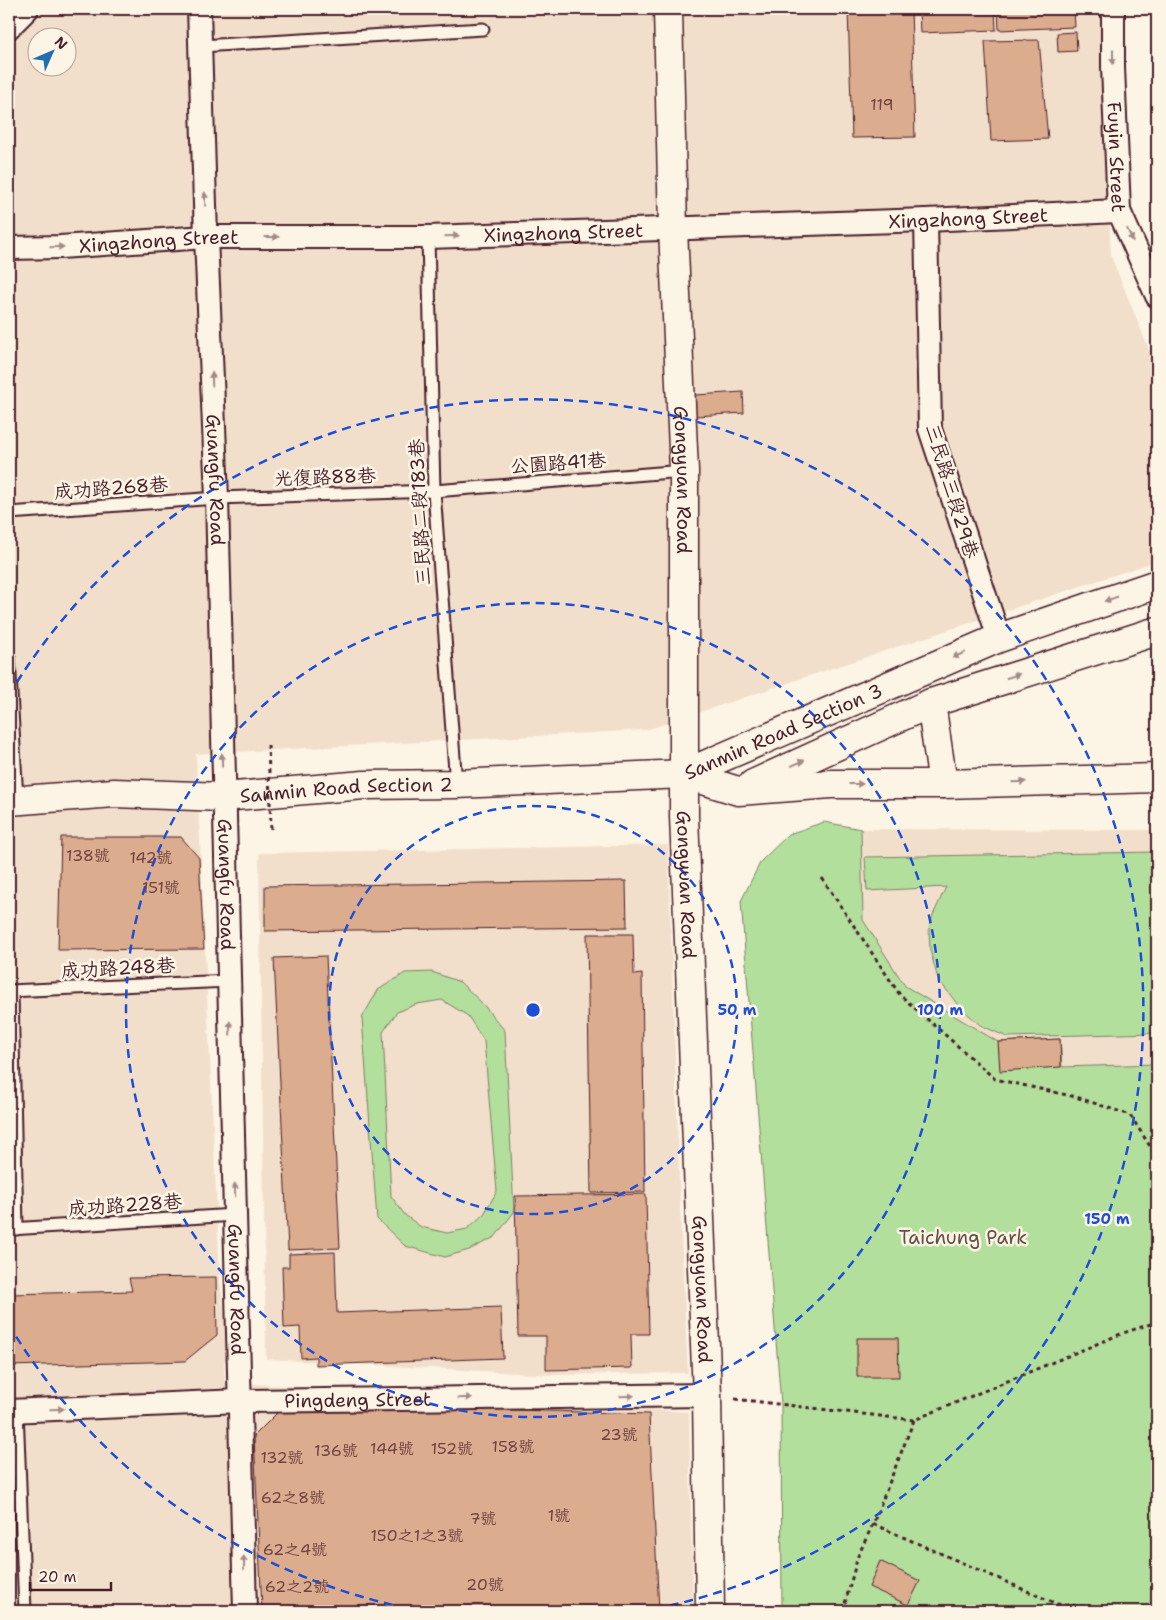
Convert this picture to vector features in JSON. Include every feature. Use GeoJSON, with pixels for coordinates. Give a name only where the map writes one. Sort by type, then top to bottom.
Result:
{"type":"FeatureCollection","features":[{"type":"Feature","properties":{"kind":"main road","name":"Gongyuan Road"},"geometry":{"type":"LineString","coordinates":[[668,9],[673,229],[684,471],[684,816],[707,1395],[710,1611]]}},
{"type":"Feature","properties":{"kind":"main road","name":"Sanmin Road Section 3"},"geometry":{"type":"LineString","coordinates":[[684,774],[998,638],[1157,584]]}},
{"type":"Feature","properties":{"kind":"main road","name":"Sanmin Road Section 3"},"geometry":{"type":"LineString","coordinates":[[684,774],[738,790],[931,702],[1157,631]]}},
{"type":"Feature","properties":{"kind":"main road"},"geometry":{"type":"LineString","coordinates":[[931,702],[943,784]]}},
{"type":"Feature","properties":{"kind":"main road","name":"Sanmin Road Section 2"},"geometry":{"type":"LineString","coordinates":[[13,801],[114,793],[223,797],[364,785],[456,784],[684,774]]}},
{"type":"Feature","properties":{"kind":"main road"},"geometry":{"type":"LineString","coordinates":[[738,790],[831,784],[943,784],[1157,778]]}},
{"type":"Feature","properties":{"kind":"street"},"geometry":{"type":"LineString","coordinates":[[9,27],[27,9]]}},
{"type":"Feature","properties":{"kind":"street","name":"Guangfu Road"},"geometry":{"type":"LineString","coordinates":[[199,9],[216,498],[245,1611]]}},
{"type":"Feature","properties":{"kind":"street","name":"Fuyin Street"},"geometry":{"type":"LineString","coordinates":[[1113,9],[1113,67],[1120,211],[1157,296]]}},
{"type":"Feature","properties":{"kind":"street","name":"Xingzhong Street"},"geometry":{"type":"LineString","coordinates":[[9,248],[60,247],[206,237],[428,237],[926,220],[1120,211]]}},
{"type":"Feature","properties":{"kind":"street","name":"三民路三段29巷"},"geometry":{"type":"LineString","coordinates":[[926,220],[930,429],[998,638]]}},
{"type":"Feature","properties":{"kind":"street","name":"Pingdeng Street"},"geometry":{"type":"LineString","coordinates":[[13,1411],[240,1401],[707,1395]]}},
{"type":"Feature","properties":{"kind":"lane"},"geometry":{"type":"LineString","coordinates":[[201,46],[483,29]]}},
{"type":"Feature","properties":{"kind":"lane","name":"三民路二段183巷"},"geometry":{"type":"LineString","coordinates":[[428,237],[434,491],[456,784]]}},
{"type":"Feature","properties":{"kind":"lane","name":"公園路41巷"},"geometry":{"type":"LineString","coordinates":[[434,491],[684,471]]}},
{"type":"Feature","properties":{"kind":"lane","name":"光復路88巷"},"geometry":{"type":"LineString","coordinates":[[216,498],[434,491]]}},
{"type":"Feature","properties":{"kind":"lane","name":"成功路268巷"},"geometry":{"type":"LineString","coordinates":[[9,513],[216,498]]}},
{"type":"Feature","properties":{"kind":"lane"},"geometry":{"type":"LineString","coordinates":[[9,657],[13,801]]}},
{"type":"Feature","properties":{"kind":"lane","name":"成功路248巷"},"geometry":{"type":"LineString","coordinates":[[10,991],[229,981]]}},
{"type":"Feature","properties":{"kind":"lane","name":"成功路228巷"},"geometry":{"type":"LineString","coordinates":[[10,991],[13,1229],[235,1215]]}},
{"type":"Feature","properties":{"kind":"lane"},"geometry":{"type":"LineString","coordinates":[[13,1411],[25,1611]]}},
{"type":"Feature","properties":{"kind":"path"},"geometry":{"type":"LineString","coordinates":[[268,745],[271,829]]}},
{"type":"Feature","properties":{"kind":"path"},"geometry":{"type":"LineString","coordinates":[[822,878],[900,995],[996,1079],[1076,1097],[1130,1115],[1157,1157]]}},
{"type":"Feature","properties":{"kind":"path"},"geometry":{"type":"LineString","coordinates":[[707,1395],[914,1420],[1123,1333],[1157,1322]]}},
{"type":"Feature","properties":{"kind":"path"},"geometry":{"type":"LineString","coordinates":[[844,1611],[858,1556],[874,1524],[914,1420]]}},
{"type":"Feature","properties":{"kind":"path"},"geometry":{"type":"LineString","coordinates":[[874,1524],[1057,1604],[1130,1611]]}},
{"type":"Feature","properties":{"kind":"shaded area"},"geometry":{"type":"Polygon","coordinates":[[[9,9],[1099,9],[1111,256],[1157,369],[1157,561],[646,730],[196,754],[220,1279],[229,1355],[224,1362],[225,1382],[689,1412],[693,1611],[9,1611],[9,9]]]}},
{"type":"Feature","properties":{"kind":"shaded area"},"geometry":{"type":"Polygon","coordinates":[[[861,829],[1157,830],[1157,1064],[1061,1067],[998,1042],[905,986],[863,920],[861,829]]]}},
{"type":"Feature","properties":{"kind":"shaded area"},"geometry":{"type":"Polygon","coordinates":[[[668,845],[681,1233],[688,1373],[551,1375],[266,1359],[259,853],[668,845]]]}},
{"type":"Feature","properties":{"kind":"green space","name":"Taichung Park"},"geometry":{"type":"Polygon","coordinates":[[[824,822],[861,829],[863,920],[905,986],[998,1042],[1060,1039],[1062,1067],[1157,1064],[1157,1611],[782,1611],[781,1404],[741,901],[761,861],[789,834],[824,822]]]}},
{"type":"Feature","properties":{"kind":"green space"},"geometry":{"type":"Polygon","coordinates":[[[1157,852],[1157,1033],[1007,1037],[980,1025],[958,1005],[938,979],[930,950],[929,929],[933,915],[946,887],[867,891],[865,857],[1157,852]]]}},
{"type":"Feature","properties":{"kind":"green space"},"geometry":{"type":"Polygon","coordinates":[[[432,972],[460,982],[482,1003],[505,1031],[514,1212],[495,1237],[469,1250],[445,1257],[405,1246],[377,1219],[362,1018],[378,990],[405,973],[432,972]],[[442,1000],[417,1004],[397,1012],[383,1032],[391,1196],[405,1215],[421,1227],[447,1233],[467,1229],[484,1214],[497,1191],[484,1041],[468,1016],[442,1000]]]}},
{"type":"Feature","properties":{"kind":"building"},"geometry":{"type":"Polygon","coordinates":[[[848,9],[911,9],[915,137],[852,138],[848,9]]]}},
{"type":"Feature","properties":{"kind":"building"},"geometry":{"type":"Polygon","coordinates":[[[919,9],[995,9],[996,30],[920,33],[919,9]]]}},
{"type":"Feature","properties":{"kind":"building"},"geometry":{"type":"Polygon","coordinates":[[[998,9],[1074,9],[1075,27],[999,30],[998,9]]]}},
{"type":"Feature","properties":{"kind":"building"},"geometry":{"type":"Polygon","coordinates":[[[1076,32],[1077,51],[1058,52],[1057,33],[1076,32]]]}},
{"type":"Feature","properties":{"kind":"building"},"geometry":{"type":"Polygon","coordinates":[[[1039,40],[1048,139],[991,141],[985,41],[1039,40]]]}},
{"type":"Feature","properties":{"kind":"building"},"geometry":{"type":"Polygon","coordinates":[[[743,392],[744,413],[696,416],[695,395],[743,392]]]}},
{"type":"Feature","properties":{"kind":"building"},"geometry":{"type":"Polygon","coordinates":[[[61,837],[181,837],[199,858],[204,949],[58,950],[61,837]]]}},
{"type":"Feature","properties":{"kind":"building"},"geometry":{"type":"Polygon","coordinates":[[[626,881],[627,927],[265,931],[265,886],[626,881]]]}},
{"type":"Feature","properties":{"kind":"building"},"geometry":{"type":"Polygon","coordinates":[[[587,934],[633,934],[634,975],[642,974],[645,1192],[591,1193],[587,934]]]}},
{"type":"Feature","properties":{"kind":"building"},"geometry":{"type":"Polygon","coordinates":[[[326,956],[340,1248],[288,1250],[274,958],[326,956]]]}},
{"type":"Feature","properties":{"kind":"building"},"geometry":{"type":"Polygon","coordinates":[[[1060,1039],[1061,1067],[1000,1071],[998,1042],[1060,1039]]]}},
{"type":"Feature","properties":{"kind":"building"},"geometry":{"type":"Polygon","coordinates":[[[646,1194],[649,1334],[631,1334],[632,1368],[546,1370],[546,1336],[518,1336],[515,1196],[646,1194]]]}},
{"type":"Feature","properties":{"kind":"building"},"geometry":{"type":"Polygon","coordinates":[[[335,1252],[337,1313],[501,1307],[503,1358],[316,1365],[316,1357],[301,1358],[300,1327],[284,1328],[282,1267],[289,1267],[289,1254],[335,1252]]]}},
{"type":"Feature","properties":{"kind":"building"},"geometry":{"type":"Polygon","coordinates":[[[216,1277],[217,1335],[185,1361],[9,1366],[9,1294],[132,1291],[129,1278],[216,1277]]]}},
{"type":"Feature","properties":{"kind":"building"},"geometry":{"type":"Polygon","coordinates":[[[857,1338],[898,1338],[899,1377],[857,1377],[857,1338]]]}},
{"type":"Feature","properties":{"kind":"building"},"geometry":{"type":"Polygon","coordinates":[[[287,1403],[649,1414],[659,1611],[262,1611],[254,1436],[287,1403]]]}},
{"type":"Feature","properties":{"kind":"building"},"geometry":{"type":"Polygon","coordinates":[[[880,1561],[920,1581],[908,1605],[869,1587],[880,1561]]]}}]}
